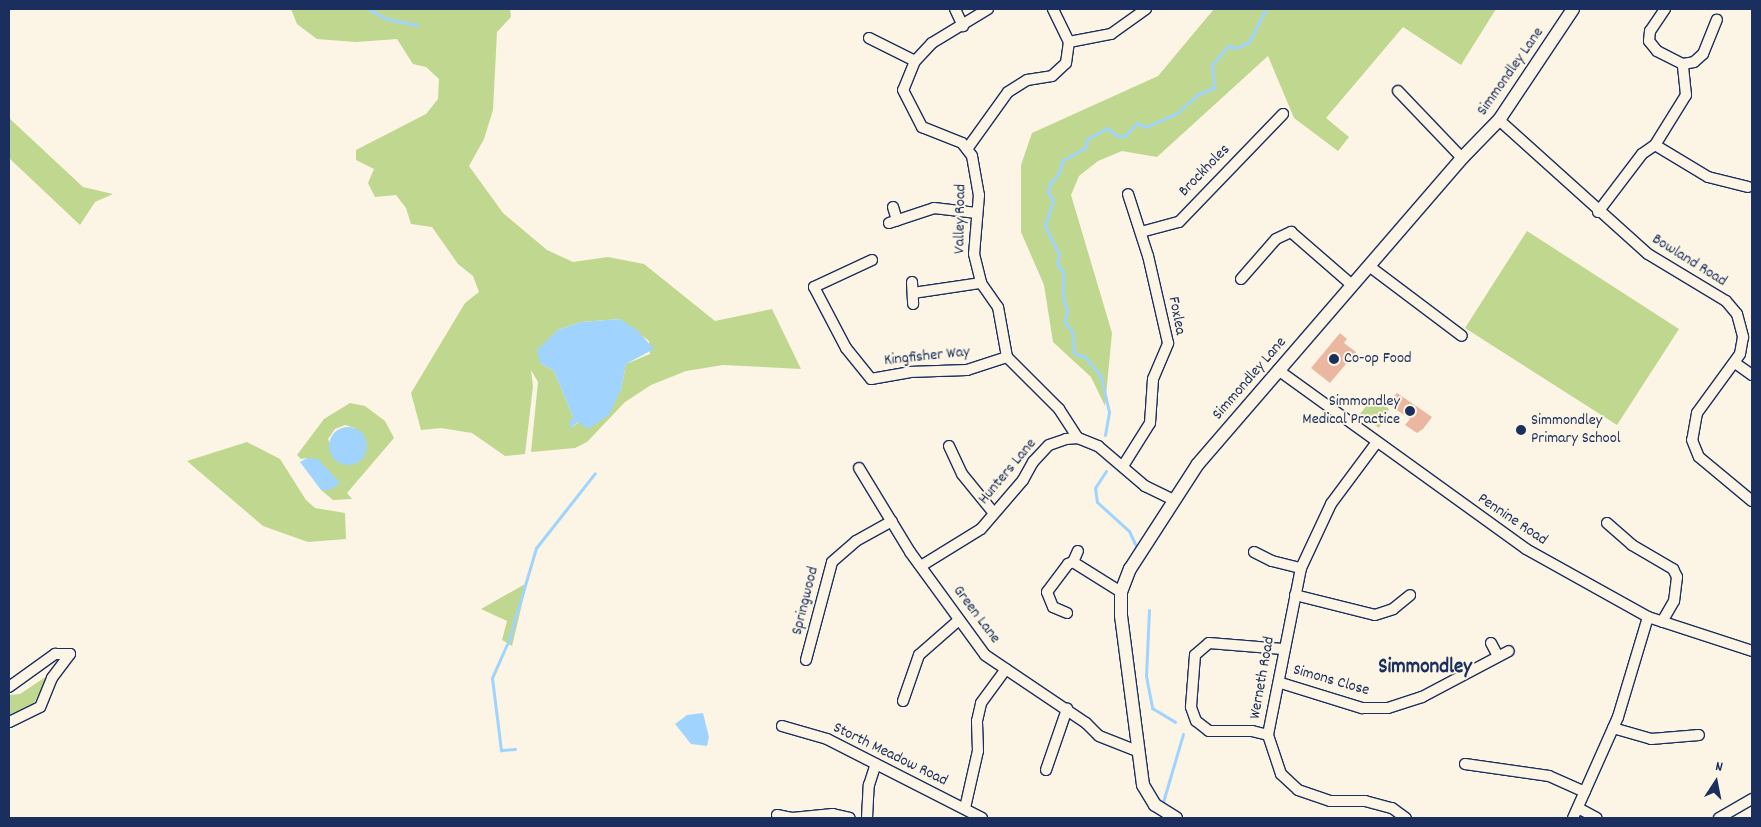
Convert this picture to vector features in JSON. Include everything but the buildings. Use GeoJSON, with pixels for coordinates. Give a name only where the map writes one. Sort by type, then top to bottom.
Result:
{"type":"FeatureCollection","features":[{"type":"Feature","properties":{"kind":"street"},"geometry":{"type":"LineString","coordinates":[[955,9],[963,26]]}},
{"type":"Feature","properties":{"kind":"street"},"geometry":{"type":"LineString","coordinates":[[988,9],[963,26],[940,36],[915,61],[903,90],[913,116],[933,135],[967,149],[1008,92],[1027,80],[1060,70],[1066,62],[1069,42],[1053,9]]}},
{"type":"Feature","properties":{"kind":"street"},"geometry":{"type":"LineString","coordinates":[[1069,42],[1111,34],[1146,9]]}},
{"type":"Feature","properties":{"kind":"street","name":"Simmondley Lane"},"geometry":{"type":"LineString","coordinates":[[1171,817],[1155,805],[1143,785],[1144,768],[1137,751],[1120,592],[1130,568],[1198,464],[1462,158],[1499,120],[1573,9]]}},
{"type":"Feature","properties":{"kind":"street"},"geometry":{"type":"LineString","coordinates":[[1665,9],[1650,31],[1649,41],[1657,51],[1684,64],[1694,62],[1703,54],[1717,20]]}},
{"type":"Feature","properties":{"kind":"street"},"geometry":{"type":"LineString","coordinates":[[869,38],[915,61]]}},
{"type":"Feature","properties":{"kind":"street"},"geometry":{"type":"LineString","coordinates":[[1598,212],[1642,154],[1655,145],[1686,94],[1684,64]]}},
{"type":"Feature","properties":{"kind":"street"},"geometry":{"type":"LineString","coordinates":[[1398,91],[1462,158]]}},
{"type":"Feature","properties":{"kind":"street","name":"Brockholes"},"geometry":{"type":"LineString","coordinates":[[1141,232],[1179,222],[1283,114]]}},
{"type":"Feature","properties":{"kind":"street","name":"Bowland Road"},"geometry":{"type":"LineString","coordinates":[[1499,120],[1598,212],[1648,254],[1726,301],[1737,314],[1743,329],[1735,363],[1697,413],[1692,440],[1699,457],[1752,501]]}},
{"type":"Feature","properties":{"kind":"street"},"geometry":{"type":"LineString","coordinates":[[1655,145],[1708,177],[1748,187]]}},
{"type":"Feature","properties":{"kind":"street","name":"Valley Road"},"geometry":{"type":"LineString","coordinates":[[967,149],[974,161],[978,186],[974,254],[981,283],[998,307],[1007,357]]}},
{"type":"Feature","properties":{"kind":"street","name":"Foxlea"},"geometry":{"type":"LineString","coordinates":[[1123,466],[1148,429],[1152,414],[1153,379],[1168,343],[1141,232],[1128,194]]}},
{"type":"Feature","properties":{"kind":"street"},"geometry":{"type":"LineString","coordinates":[[893,207],[893,222],[934,208],[976,213]]}},
{"type":"Feature","properties":{"kind":"street"},"geometry":{"type":"LineString","coordinates":[[1241,280],[1276,239],[1292,232],[1352,285]]}},
{"type":"Feature","properties":{"kind":"street","name":"Kingfisher Way"},"geometry":{"type":"LineString","coordinates":[[872,260],[814,287],[846,348],[871,379],[909,372],[967,370],[1007,357]]}},
{"type":"Feature","properties":{"kind":"street"},"geometry":{"type":"LineString","coordinates":[[1369,266],[1462,336]]}},
{"type":"Feature","properties":{"kind":"street"},"geometry":{"type":"LineString","coordinates":[[912,282],[913,304]]}},
{"type":"Feature","properties":{"kind":"street"},"geometry":{"type":"LineString","coordinates":[[913,293],[981,283]]}},
{"type":"Feature","properties":{"kind":"street"},"geometry":{"type":"LineString","coordinates":[[1007,357],[1059,408],[1078,438],[1098,446],[1145,486],[1174,500]]}},
{"type":"Feature","properties":{"kind":"street"},"geometry":{"type":"LineString","coordinates":[[1735,363],[1752,375]]}},
{"type":"Feature","properties":{"kind":"street","name":"Pennine Road"},"geometry":{"type":"LineString","coordinates":[[1278,370],[1526,549],[1648,617],[1752,651]]}},
{"type":"Feature","properties":{"kind":"street","name":"Hunters Lane"},"geometry":{"type":"LineString","coordinates":[[921,566],[981,529],[1049,445],[1078,438]]}},
{"type":"Feature","properties":{"kind":"street","name":"Werneth Road"},"geometry":{"type":"LineString","coordinates":[[1377,442],[1331,504],[1301,568],[1283,649],[1281,683],[1268,735],[1281,774],[1298,790],[1330,801],[1365,801],[1392,808],[1406,818]]}},
{"type":"Feature","properties":{"kind":"street"},"geometry":{"type":"LineString","coordinates":[[949,446],[962,474],[994,512]]}},
{"type":"Feature","properties":{"kind":"street","name":"Green Lane"},"geometry":{"type":"LineString","coordinates":[[859,468],[921,566],[985,655],[1067,709],[1099,736],[1137,751]]}},
{"type":"Feature","properties":{"kind":"street","name":"Springwood"},"geometry":{"type":"LineString","coordinates":[[806,660],[832,562],[856,541],[892,522]]}},
{"type":"Feature","properties":{"kind":"street"},"geometry":{"type":"LineString","coordinates":[[1607,523],[1632,544],[1673,569],[1677,576],[1676,594],[1662,622]]}},
{"type":"Feature","properties":{"kind":"street"},"geometry":{"type":"LineString","coordinates":[[1068,613],[1053,607],[1048,592],[1054,578],[1074,562],[1078,551]]}},
{"type":"Feature","properties":{"kind":"street"},"geometry":{"type":"LineString","coordinates":[[1254,552],[1272,561],[1301,568]]}},
{"type":"Feature","properties":{"kind":"street"},"geometry":{"type":"LineString","coordinates":[[1074,562],[1120,592]]}},
{"type":"Feature","properties":{"kind":"street"},"geometry":{"type":"LineString","coordinates":[[1295,595],[1375,615],[1394,608],[1410,595]]}},
{"type":"Feature","properties":{"kind":"street"},"geometry":{"type":"LineString","coordinates":[[1572,818],[1586,792],[1613,728],[1648,617]]}},
{"type":"Feature","properties":{"kind":"street"},"geometry":{"type":"LineString","coordinates":[[903,701],[920,655],[959,620]]}},
{"type":"Feature","properties":{"kind":"street"},"geometry":{"type":"LineString","coordinates":[[1268,735],[1252,731],[1210,731],[1196,721],[1191,707],[1195,655],[1209,643],[1283,649]]}},
{"type":"Feature","properties":{"kind":"street"},"geometry":{"type":"LineString","coordinates":[[1491,643],[1498,656]]}},
{"type":"Feature","properties":{"kind":"street","name":"Simons Close"},"geometry":{"type":"LineString","coordinates":[[1281,683],[1362,708],[1388,708],[1422,697],[1509,651]]}},
{"type":"Feature","properties":{"kind":"street"},"geometry":{"type":"LineString","coordinates":[[9,687],[55,654],[70,654],[52,678],[40,707],[9,722]]}},
{"type":"Feature","properties":{"kind":"street"},"geometry":{"type":"LineString","coordinates":[[965,808],[978,751],[977,721],[981,703],[1006,669]]}},
{"type":"Feature","properties":{"kind":"street"},"geometry":{"type":"LineString","coordinates":[[1046,770],[1067,709]]}},
{"type":"Feature","properties":{"kind":"street","name":"Storth Meadow Road"},"geometry":{"type":"LineString","coordinates":[[782,726],[827,739],[982,818]]}},
{"type":"Feature","properties":{"kind":"street"},"geometry":{"type":"LineString","coordinates":[[1613,728],[1652,739],[1699,735]]}},
{"type":"Feature","properties":{"kind":"street"},"geometry":{"type":"LineString","coordinates":[[867,818],[869,785],[876,764]]}},
{"type":"Feature","properties":{"kind":"street"},"geometry":{"type":"LineString","coordinates":[[1465,764],[1549,776],[1586,792]]}},
{"type":"Feature","properties":{"kind":"street"},"geometry":{"type":"LineString","coordinates":[[1719,818],[1752,799]]}},
{"type":"Feature","properties":{"kind":"street"},"geometry":{"type":"LineString","coordinates":[[1578,808],[1597,818]]}},
{"type":"Feature","properties":{"kind":"street"},"geometry":{"type":"LineString","coordinates":[[777,815],[792,818],[833,814],[850,818]]}},
{"type":"Feature","properties":{"kind":"green space"},"geometry":{"type":"Polygon","coordinates":[[[291,9],[510,9],[511,17],[497,32],[493,110],[484,139],[469,166],[503,213],[547,250],[573,262],[608,257],[644,264],[715,321],[772,309],[801,369],[723,365],[686,371],[651,385],[625,402],[587,442],[575,448],[531,452],[538,382],[531,370],[533,386],[525,454],[505,456],[472,433],[441,428],[421,430],[411,393],[465,303],[479,292],[473,276],[458,264],[432,227],[411,224],[406,208],[396,195],[375,197],[368,183],[374,169],[356,160],[356,150],[426,114],[438,99],[439,79],[426,67],[413,64],[397,39],[356,42],[317,39],[297,24],[291,9]],[[620,319],[581,322],[558,330],[541,348],[540,363],[554,371],[573,417],[571,428],[621,390],[626,364],[650,354],[649,341],[620,319]]]}},
{"type":"Feature","properties":{"kind":"green space"},"geometry":{"type":"Polygon","coordinates":[[[1214,9],[1496,9],[1461,65],[1403,27],[1326,118],[1349,137],[1338,151],[1294,118],[1268,56],[1157,157],[1122,151],[1098,161],[1079,176],[1071,195],[1112,333],[1105,406],[1091,377],[1053,342],[1044,285],[1021,232],[1021,165],[1032,133],[1158,76],[1214,9]]]}},
{"type":"Feature","properties":{"kind":"green space"},"geometry":{"type":"Polygon","coordinates":[[[9,118],[83,187],[113,194],[95,202],[80,225],[9,158],[9,118]]]}},
{"type":"Feature","properties":{"kind":"green space"},"geometry":{"type":"Polygon","coordinates":[[[1527,231],[1679,329],[1617,425],[1465,328],[1527,231]]]}},
{"type":"Feature","properties":{"kind":"green space"},"geometry":{"type":"Polygon","coordinates":[[[1373,397],[1389,409],[1379,428],[1360,414],[1373,397]]]}},
{"type":"Feature","properties":{"kind":"green space"},"geometry":{"type":"Polygon","coordinates":[[[350,403],[365,406],[385,421],[394,438],[347,493],[352,499],[333,500],[321,490],[330,490],[307,458],[301,459],[297,455],[324,419],[350,403]],[[345,425],[335,429],[328,439],[338,460],[355,428],[345,425]]]}},
{"type":"Feature","properties":{"kind":"green space"},"geometry":{"type":"Polygon","coordinates":[[[247,442],[280,459],[306,500],[315,508],[345,513],[346,539],[308,542],[263,526],[187,461],[247,442]]]}},
{"type":"Feature","properties":{"kind":"green space"},"geometry":{"type":"Polygon","coordinates":[[[527,583],[512,646],[502,640],[507,621],[481,609],[527,583]]]}},
{"type":"Feature","properties":{"kind":"green space"},"geometry":{"type":"Polygon","coordinates":[[[50,674],[33,705],[9,715],[9,695],[20,694],[50,674]]]}},
{"type":"Feature","properties":{"kind":"water"},"geometry":{"type":"Polygon","coordinates":[[[620,319],[637,330],[654,349],[626,364],[621,390],[609,415],[588,429],[578,422],[571,428],[569,423],[573,417],[554,371],[540,363],[537,350],[558,330],[581,322],[620,319]]]}},
{"type":"Feature","properties":{"kind":"water"},"geometry":{"type":"Polygon","coordinates":[[[348,427],[362,432],[367,446],[362,460],[348,465],[334,460],[329,446],[334,432],[348,427]]]}},
{"type":"Feature","properties":{"kind":"water"},"geometry":{"type":"Polygon","coordinates":[[[307,458],[318,459],[340,483],[330,490],[321,490],[300,462],[307,458]]]}},
{"type":"Feature","properties":{"kind":"water"},"geometry":{"type":"Polygon","coordinates":[[[703,713],[709,737],[707,746],[691,744],[675,724],[687,715],[703,713]]]}},
{"type":"Feature","properties":{"kind":"waterway"},"geometry":{"type":"LineString","coordinates":[[368,9],[387,19],[417,25]]}},
{"type":"Feature","properties":{"kind":"waterway"},"geometry":{"type":"LineString","coordinates":[[1105,435],[1109,412],[1101,376],[1085,357],[1074,353],[1072,331],[1065,323],[1067,309],[1063,299],[1063,272],[1057,264],[1059,254],[1045,226],[1053,200],[1048,193],[1049,185],[1059,173],[1062,161],[1086,147],[1087,139],[1108,128],[1117,136],[1125,136],[1137,123],[1146,127],[1177,113],[1198,94],[1214,88],[1212,65],[1228,46],[1237,48],[1249,42],[1266,9]]}},
{"type":"Feature","properties":{"kind":"waterway"},"geometry":{"type":"LineString","coordinates":[[1106,471],[1095,488],[1097,502],[1129,531],[1137,548]]}},
{"type":"Feature","properties":{"kind":"waterway"},"geometry":{"type":"LineString","coordinates":[[508,643],[536,548],[595,473]]}},
{"type":"Feature","properties":{"kind":"waterway"},"geometry":{"type":"LineString","coordinates":[[1149,610],[1146,676],[1152,708],[1175,722]]}},
{"type":"Feature","properties":{"kind":"waterway"},"geometry":{"type":"LineString","coordinates":[[507,644],[492,678],[501,750],[515,749]]}},
{"type":"Feature","properties":{"kind":"waterway"},"geometry":{"type":"LineString","coordinates":[[1163,802],[1183,734]]}},
{"type":"Feature","properties":{"kind":"place","name":"Co-op Food"},"geometry":{"type":"Point","coordinates":[1334,359]}},
{"type":"Feature","properties":{"kind":"place","name":"Simmondley Medical Practice"},"geometry":{"type":"Point","coordinates":[1410,411]}},
{"type":"Feature","properties":{"kind":"place","name":"Simmondley Primary School"},"geometry":{"type":"Point","coordinates":[1521,430]}},
{"type":"Feature","properties":{"kind":"district","name":"Simmondley"},"geometry":{"type":"Point","coordinates":[1425,668]}}]}
